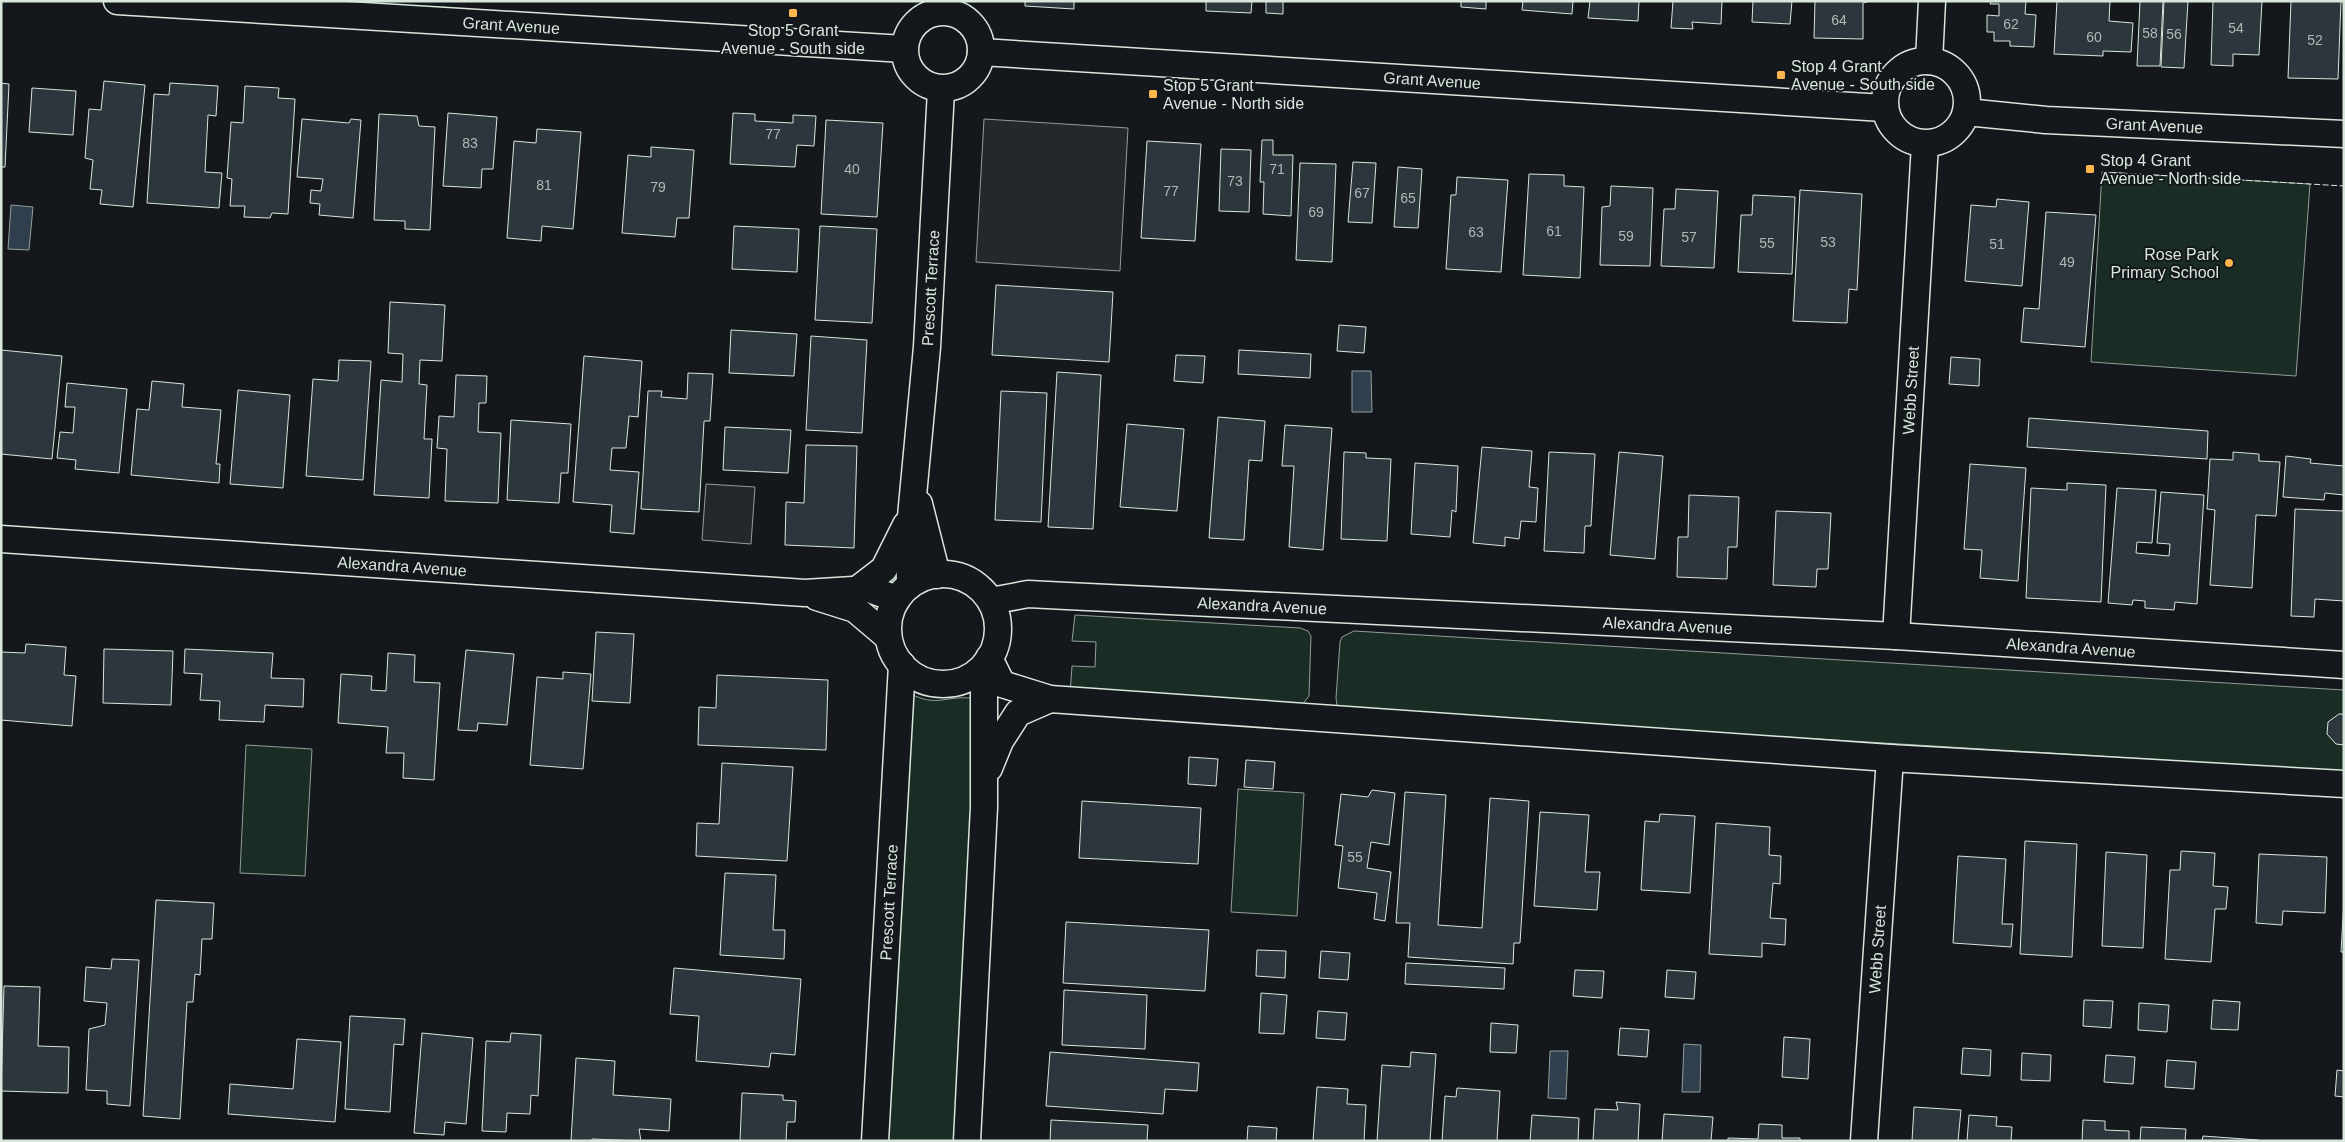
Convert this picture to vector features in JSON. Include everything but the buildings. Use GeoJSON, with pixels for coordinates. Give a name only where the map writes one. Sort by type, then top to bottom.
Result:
{"type":"FeatureCollection","features":[{"type":"Feature","properties":{"kind":"street","name":"Grant Avenue"},"geometry":{"type":"LineString","coordinates":[[117,1],[904,48]]}},
{"type":"Feature","properties":{"kind":"street"},"geometry":{"type":"LineString","coordinates":[[1929,61],[1932,1]]}},
{"type":"Feature","properties":{"kind":"street"},"geometry":{"type":"LineString","coordinates":[[944,6],[965,19],[974,29],[980,41],[981,52],[978,66],[971,76],[960,84],[941,90],[922,83],[913,74],[906,62],[904,48],[907,36],[914,24],[944,6]]}},
{"type":"Feature","properties":{"kind":"street","name":"Grant Avenue"},"geometry":{"type":"LineString","coordinates":[[981,52],[1884,108]]}},
{"type":"Feature","properties":{"kind":"street"},"geometry":{"type":"LineString","coordinates":[[1929,61],[1955,72],[1963,84],[1967,98],[1966,112],[1960,125],[1950,136],[1938,142],[1925,144],[1911,142],[1898,134],[1889,123],[1884,108],[1885,94],[1890,80],[1900,69],[1913,63],[1929,61]]}},
{"type":"Feature","properties":{"kind":"street","name":"Prescott Terrace"},"geometry":{"type":"LineString","coordinates":[[903,592],[910,538],[927,348],[941,90]]}},
{"type":"Feature","properties":{"kind":"street","name":"Grant Avenue"},"geometry":{"type":"LineString","coordinates":[[1966,112],[2046,120],[2344,134]]}},
{"type":"Feature","properties":{"kind":"street","name":"Webb Street"},"geometry":{"type":"LineString","coordinates":[[1896,636],[1925,144]]}},
{"type":"Feature","properties":{"kind":"street"},"geometry":{"type":"LineString","coordinates":[[858,589],[884,569],[895,550],[913,499]]}},
{"type":"Feature","properties":{"kind":"street","name":"Prescott Terrace"},"geometry":{"type":"LineString","coordinates":[[913,499],[937,575]]}},
{"type":"Feature","properties":{"kind":"street","name":"Alexandra Avenue"},"geometry":{"type":"LineString","coordinates":[[1,539],[805,593],[869,588],[903,592]]}},
{"type":"Feature","properties":{"kind":"street"},"geometry":{"type":"LineString","coordinates":[[950,574],[966,579],[980,588],[991,601],[998,629],[995,648],[986,662],[972,676],[958,682],[942,683],[927,681],[913,675],[902,665],[893,652],[888,636],[891,610],[903,592],[919,579],[950,574]]}},
{"type":"Feature","properties":{"kind":"street","name":"Alexandra Avenue"},"geometry":{"type":"LineString","coordinates":[[805,593],[855,609],[888,636]]}},
{"type":"Feature","properties":{"kind":"street","name":"Alexandra Avenue"},"geometry":{"type":"LineString","coordinates":[[991,601],[1028,594],[1896,636],[2344,665]]}},
{"type":"Feature","properties":{"kind":"street"},"geometry":{"type":"LineString","coordinates":[[986,662],[1002,684],[1050,699],[1890,758],[2344,784]]}},
{"type":"Feature","properties":{"kind":"street"},"geometry":{"type":"LineString","coordinates":[[967,1141],[985,776],[986,662]]}},
{"type":"Feature","properties":{"kind":"street","name":"Prescott Terrace"},"geometry":{"type":"LineString","coordinates":[[875,1141],[902,665]]}},
{"type":"Feature","properties":{"kind":"street"},"geometry":{"type":"LineString","coordinates":[[985,776],[1000,741],[1018,713],[1050,699]]}},
{"type":"Feature","properties":{"kind":"street","name":"Webb Street"},"geometry":{"type":"LineString","coordinates":[[1864,1141],[1890,758]]}},
{"type":"Feature","properties":{"kind":"green space"},"geometry":{"type":"Polygon","coordinates":[[[2102,172],[2310,184],[2296,376],[2091,362],[2102,172]]]}},
{"type":"Feature","properties":{"kind":"green space"},"geometry":{"type":"Polygon","coordinates":[[[1075,615],[1300,628],[1308,631],[1311,636],[1309,696],[1302,705],[1070,694],[1072,666],[1095,667],[1096,642],[1072,641],[1075,615]]]}},
{"type":"Feature","properties":{"kind":"green space"},"geometry":{"type":"Polygon","coordinates":[[[1354,631],[2344,690],[2344,771],[1342,710],[1337,705],[1336,698],[1340,642],[1342,637],[1354,631]]]}},
{"type":"Feature","properties":{"kind":"green space"},"geometry":{"type":"Polygon","coordinates":[[[911,694],[928,700],[970,698],[978,706],[957,1141],[887,1141],[910,762],[911,694]]]}},
{"type":"Feature","properties":{"kind":"green space"},"geometry":{"type":"Polygon","coordinates":[[[246,745],[312,749],[305,876],[240,873],[246,745]]]}},
{"type":"Feature","properties":{"kind":"green space"},"geometry":{"type":"Polygon","coordinates":[[[1238,789],[1304,793],[1297,916],[1231,912],[1238,789]]]}},
{"type":"Feature","properties":{"kind":"shaded area"},"geometry":{"type":"Polygon","coordinates":[[[984,119],[1128,128],[1120,271],[976,262],[984,119]]]}},
{"type":"Feature","properties":{"kind":"shaded area"},"geometry":{"type":"Polygon","coordinates":[[[706,484],[755,487],[751,544],[702,540],[706,484]]]}},
{"type":"Feature","properties":{"kind":"water"},"geometry":{"type":"Polygon","coordinates":[[[11,205],[33,207],[29,250],[8,249],[11,205]]]}},
{"type":"Feature","properties":{"kind":"water"},"geometry":{"type":"Polygon","coordinates":[[[1352,371],[1371,371],[1372,412],[1352,412],[1352,371]]]}},
{"type":"Feature","properties":{"kind":"water"},"geometry":{"type":"Polygon","coordinates":[[[1684,1044],[1701,1045],[1700,1092],[1682,1092],[1684,1044]]]}},
{"type":"Feature","properties":{"kind":"water"},"geometry":{"type":"Polygon","coordinates":[[[1550,1051],[1568,1051],[1566,1099],[1548,1098],[1550,1051]]]}},
{"type":"Feature","properties":{"kind":"fence"},"geometry":{"type":"LineString","coordinates":[[2102,172],[2344,186]]}},
{"type":"Feature","properties":{"kind":"place","name":"Stop 5 Grant Avenue - South side"},"geometry":{"type":"Point","coordinates":[793,13]}},
{"type":"Feature","properties":{"kind":"place","name":"Stop 4 Grant Avenue - South side"},"geometry":{"type":"Point","coordinates":[1781,75]}},
{"type":"Feature","properties":{"kind":"place","name":"Stop 5 Grant Avenue - North side"},"geometry":{"type":"Point","coordinates":[1153,94]}},
{"type":"Feature","properties":{"kind":"place","name":"Stop 4 Grant Avenue - North side"},"geometry":{"type":"Point","coordinates":[2090,169]}},
{"type":"Feature","properties":{"kind":"place","name":"Rose Park Primary School"},"geometry":{"type":"Point","coordinates":[2229,263]}}]}
